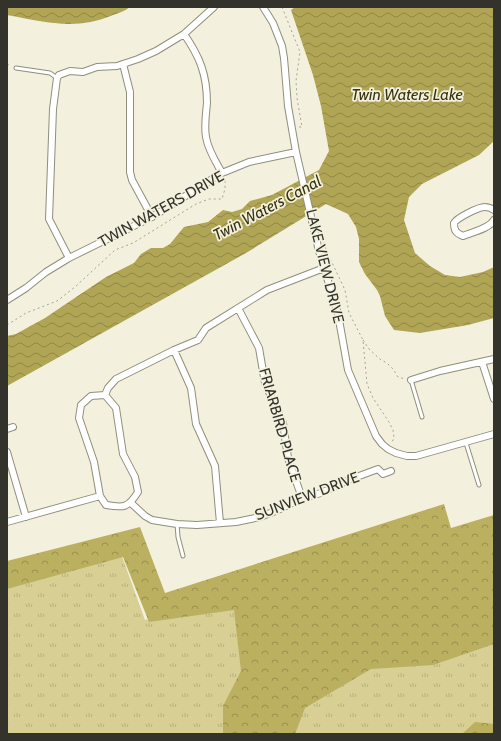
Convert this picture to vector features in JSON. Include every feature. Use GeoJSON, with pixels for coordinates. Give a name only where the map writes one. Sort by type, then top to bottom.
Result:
{"type":"FeatureCollection","features":[{"type":"Feature","properties":{"kind":"street"},"geometry":{"type":"LineString","coordinates":[[69,258],[49,219],[53,109],[57,78],[59,75],[70,71],[83,72],[96,67],[117,66],[156,51],[184,34],[214,7]]}},
{"type":"Feature","properties":{"kind":"street","name":"LAKE VIEW DRIVE"},"geometry":{"type":"LineString","coordinates":[[263,7],[273,23],[282,46],[288,106],[296,152],[319,252],[338,314],[348,370],[376,436],[388,449]]}},
{"type":"Feature","properties":{"kind":"street"},"geometry":{"type":"LineString","coordinates":[[184,34],[199,57],[202,65],[206,87],[206,137],[222,173]]}},
{"type":"Feature","properties":{"kind":"street"},"geometry":{"type":"LineString","coordinates":[[124,64],[130,92],[130,172],[132,180],[152,217]]}},
{"type":"Feature","properties":{"kind":"street","name":"TWIN WATERS DRIVE"},"geometry":{"type":"LineString","coordinates":[[9,298],[69,258],[152,217],[222,173],[249,162],[296,152]]}},
{"type":"Feature","properties":{"kind":"street"},"geometry":{"type":"LineString","coordinates":[[494,210],[490,207],[484,207],[459,218],[454,223],[454,230],[463,236],[481,229],[492,223],[494,220]]}},
{"type":"Feature","properties":{"kind":"street"},"geometry":{"type":"LineString","coordinates":[[105,395],[108,388],[116,379],[174,350],[198,340],[206,328],[267,290],[324,268]]}},
{"type":"Feature","properties":{"kind":"street","name":"FRIARBIRD PLACE"},"geometry":{"type":"LineString","coordinates":[[238,308],[260,348],[265,383],[283,423],[288,458],[302,498]]}},
{"type":"Feature","properties":{"kind":"street"},"geometry":{"type":"LineString","coordinates":[[174,350],[191,388],[196,424],[215,466],[220,522]]}},
{"type":"Feature","properties":{"kind":"street"},"geometry":{"type":"LineString","coordinates":[[411,380],[440,371],[494,359]]}},
{"type":"Feature","properties":{"kind":"street"},"geometry":{"type":"LineString","coordinates":[[482,362],[494,400]]}},
{"type":"Feature","properties":{"kind":"street"},"geometry":{"type":"LineString","coordinates":[[105,395],[116,408],[123,454],[135,477],[138,492],[131,503],[122,507],[106,505],[100,496],[94,462],[79,418],[81,406],[91,396],[105,395]]}},
{"type":"Feature","properties":{"kind":"street"},"geometry":{"type":"LineString","coordinates":[[388,449],[407,456],[416,456],[494,434]]}},
{"type":"Feature","properties":{"kind":"street"},"geometry":{"type":"LineString","coordinates":[[7,452],[26,517]]}},
{"type":"Feature","properties":{"kind":"street","name":"SUNVIEW DRIVE"},"geometry":{"type":"LineString","coordinates":[[131,503],[145,516],[152,520],[177,524],[197,525],[220,522],[236,522],[260,517],[302,498],[321,493],[351,479],[378,469],[383,474],[391,471]]}},
{"type":"Feature","properties":{"kind":"street"},"geometry":{"type":"LineString","coordinates":[[7,522],[100,496]]}},
{"type":"Feature","properties":{"kind":"lane"},"geometry":{"type":"LineString","coordinates":[[16,68],[50,72],[57,78]]}},
{"type":"Feature","properties":{"kind":"lane"},"geometry":{"type":"LineString","coordinates":[[411,380],[422,417]]}},
{"type":"Feature","properties":{"kind":"lane"},"geometry":{"type":"LineString","coordinates":[[466,442],[479,485]]}},
{"type":"Feature","properties":{"kind":"lane"},"geometry":{"type":"LineString","coordinates":[[177,524],[178,537],[183,556]]}},
{"type":"Feature","properties":{"kind":"path"},"geometry":{"type":"LineString","coordinates":[[282,7],[300,52],[296,81],[297,98],[302,127],[297,128]]}},
{"type":"Feature","properties":{"kind":"path"},"geometry":{"type":"LineString","coordinates":[[7,325],[26,313],[57,301],[75,287],[115,250],[133,243],[196,204],[209,199],[222,198],[225,182],[222,173]]}},
{"type":"Feature","properties":{"kind":"path"},"geometry":{"type":"LineString","coordinates":[[319,252],[326,249],[345,290],[349,313],[369,350],[387,363],[398,377],[411,380]]}},
{"type":"Feature","properties":{"kind":"path"},"geometry":{"type":"LineString","coordinates":[[363,340],[367,384],[373,398],[389,422],[394,438],[388,449]]}},
{"type":"Feature","properties":{"kind":"green space"},"geometry":{"type":"Polygon","coordinates":[[[444,504],[451,528],[494,515],[494,644],[433,665],[371,669],[305,708],[295,734],[223,734],[223,706],[241,671],[234,610],[149,622],[123,557],[7,589],[7,561],[140,527],[165,593],[444,504]]]}},
{"type":"Feature","properties":{"kind":"green space"},"geometry":{"type":"Polygon","coordinates":[[[494,516],[494,734],[7,734],[7,583],[120,551],[145,620],[494,516]]]}},
{"type":"Feature","properties":{"kind":"green space"},"geometry":{"type":"Polygon","coordinates":[[[475,722],[494,724],[494,734],[462,734],[475,722]]]}},
{"type":"Feature","properties":{"kind":"water"},"geometry":{"type":"Polygon","coordinates":[[[7,7],[130,7],[122,12],[99,20],[86,23],[60,24],[7,15],[7,7]]]}},
{"type":"Feature","properties":{"kind":"water","name":"Twin Waters Lake"},"geometry":{"type":"Polygon","coordinates":[[[295,7],[494,7],[494,141],[479,155],[422,184],[409,197],[404,220],[415,253],[430,266],[445,275],[460,277],[483,272],[494,267],[494,318],[468,325],[420,333],[394,330],[385,316],[377,290],[365,274],[359,262],[359,239],[356,227],[348,214],[326,204],[246,253],[7,386],[7,336],[16,334],[45,318],[106,277],[134,263],[141,254],[151,248],[163,248],[170,244],[184,227],[208,222],[223,210],[232,212],[242,209],[250,201],[272,195],[319,170],[329,151],[321,106],[313,75],[291,10],[295,7]]]}},
{"type":"Feature","properties":{"kind":"water label","name":"Twin Waters Canal"},"geometry":{"type":"Point","coordinates":[267,208]}}]}
